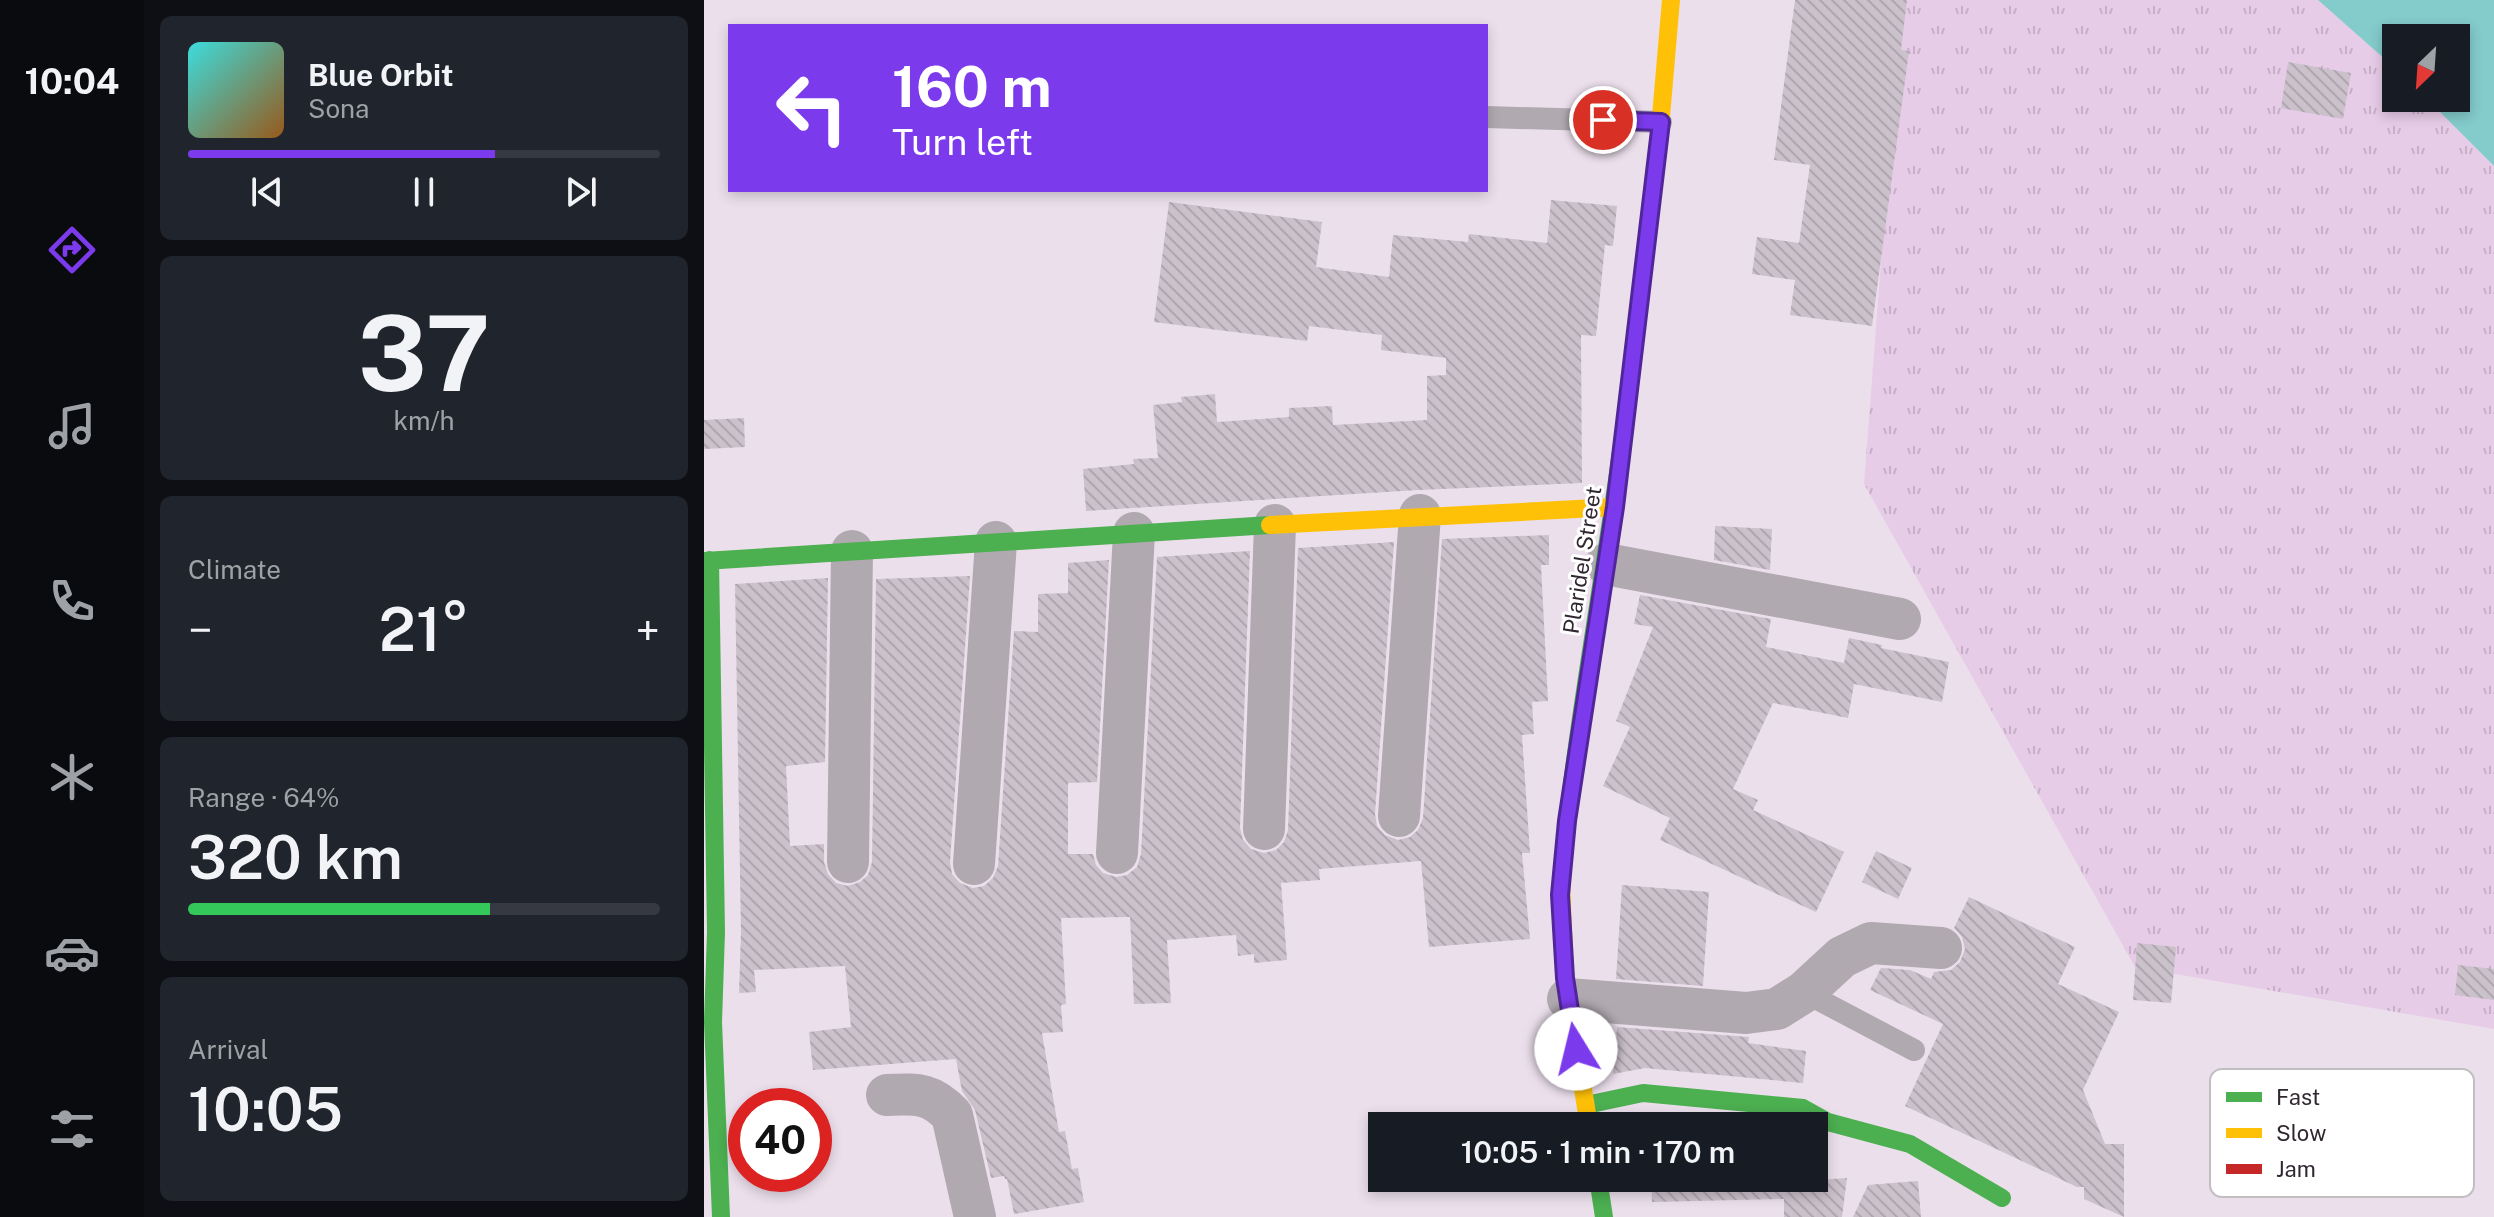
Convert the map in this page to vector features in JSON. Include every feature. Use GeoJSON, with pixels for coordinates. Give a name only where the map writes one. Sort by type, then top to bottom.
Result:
{"type":"FeatureCollection","features":[{"type":"Feature","properties":{"kind":"street","name":"Plaridel Street"},"geometry":{"type":"LineString","coordinates":[[1587,1112],[1564,964],[1562,881],[1569,796],[1615,507],[1661,122],[1671,0]]}},
{"type":"Feature","properties":{"kind":"street"},"geometry":{"type":"LineString","coordinates":[[721,1217],[713,1022],[716,932],[707,560],[1420,515],[1615,507]]}},
{"type":"Feature","properties":{"kind":"street"},"geometry":{"type":"LineString","coordinates":[[1399,816],[1420,515]]}},
{"type":"Feature","properties":{"kind":"street"},"geometry":{"type":"LineString","coordinates":[[1264,829],[1275,525]]}},
{"type":"Feature","properties":{"kind":"street"},"geometry":{"type":"LineString","coordinates":[[1117,853],[1134,533]]}},
{"type":"Feature","properties":{"kind":"street"},"geometry":{"type":"LineString","coordinates":[[974,864],[996,542]]}},
{"type":"Feature","properties":{"kind":"street"},"geometry":{"type":"LineString","coordinates":[[848,862],[852,551]]}},
{"type":"Feature","properties":{"kind":"street"},"geometry":{"type":"LineString","coordinates":[[1606,564],[1900,619]]}},
{"type":"Feature","properties":{"kind":"street"},"geometry":{"type":"LineString","coordinates":[[1568,999],[1746,1013],[1777,1009],[1804,992],[1842,957],[1871,943],[1941,948]]}},
{"type":"Feature","properties":{"kind":"street"},"geometry":{"type":"LineString","coordinates":[[1586,1105],[1643,1093],[1803,1108],[1828,1122],[1910,1144],[2002,1198]]}},
{"type":"Feature","properties":{"kind":"street"},"geometry":{"type":"LineString","coordinates":[[887,1095],[923,1094],[941,1103],[952,1115],[975,1217]]}},
{"type":"Feature","properties":{"kind":"street"},"geometry":{"type":"LineString","coordinates":[[1600,1192],[1604,1217]]}},
{"type":"Feature","properties":{"kind":"lane"},"geometry":{"type":"LineString","coordinates":[[1488,117],[1661,122]]}},
{"type":"Feature","properties":{"kind":"lane"},"geometry":{"type":"LineString","coordinates":[[1804,992],[1914,1050]]}},
{"type":"Feature","properties":{"kind":"green space"},"geometry":{"type":"Polygon","coordinates":[[[1901,0],[2318,0],[2382,57],[2382,112],[2440,112],[2494,166],[2494,1029],[2135,967],[1864,484],[1901,0]]]}},
{"type":"Feature","properties":{"kind":"water"},"geometry":{"type":"Polygon","coordinates":[[[2318,0],[2494,0],[2494,166],[2440,112],[2470,112],[2470,24],[2382,24],[2382,57],[2318,0]]]}},
{"type":"Feature","properties":{"kind":"building"},"geometry":{"type":"Polygon","coordinates":[[[1795,0],[1907,0],[1901,50],[1909,51],[1872,326],[1790,315],[1795,280],[1752,274],[1757,237],[1799,243],[1810,165],[1774,160],[1795,0]]]}},
{"type":"Feature","properties":{"kind":"building"},"geometry":{"type":"Polygon","coordinates":[[[2288,62],[2351,73],[2343,119],[2281,108],[2288,62]]]}},
{"type":"Feature","properties":{"kind":"building"},"geometry":{"type":"Polygon","coordinates":[[[1551,200],[1617,206],[1613,246],[1605,245],[1596,336],[1581,335],[1582,483],[1086,511],[1083,469],[1134,464],[1133,459],[1158,458],[1153,405],[1182,402],[1181,397],[1215,394],[1217,422],[1289,417],[1289,408],[1332,406],[1333,425],[1427,420],[1427,376],[1446,375],[1446,358],[1381,350],[1382,335],[1309,326],[1307,341],[1154,322],[1169,202],[1322,222],[1316,267],[1389,277],[1393,235],[1468,242],[1469,234],[1547,243],[1551,200]]]}},
{"type":"Feature","properties":{"kind":"building"},"geometry":{"type":"Polygon","coordinates":[[[744,418],[745,447],[704,449],[704,420],[744,418]]]}},
{"type":"Feature","properties":{"kind":"building"},"geometry":{"type":"Polygon","coordinates":[[[1715,526],[1772,529],[1770,570],[1714,560],[1715,526]]]}},
{"type":"Feature","properties":{"kind":"building"},"geometry":{"type":"Polygon","coordinates":[[[1549,535],[1549,565],[1541,565],[1548,701],[1532,702],[1534,734],[1522,735],[1530,853],[1522,853],[1530,939],[1429,947],[1421,861],[1319,869],[1320,880],[1281,883],[1287,960],[1254,963],[1254,954],[1238,956],[1236,935],[1167,940],[1171,1003],[1134,1004],[1130,917],[1061,918],[1066,1004],[1061,1005],[1063,1032],[1042,1033],[1059,1132],[1065,1131],[1072,1169],[1078,1168],[1084,1202],[1014,1214],[1007,1179],[1004,1176],[991,1178],[975,1110],[962,1091],[956,1059],[813,1070],[809,1032],[851,1027],[845,966],[754,970],[756,992],[739,993],[741,932],[735,584],[828,578],[825,762],[786,766],[790,846],[824,844],[828,874],[836,883],[848,886],[868,875],[872,862],[876,579],[970,576],[950,862],[952,874],[960,883],[973,888],[984,886],[993,878],[998,866],[1014,631],[1038,632],[1038,594],[1068,593],[1068,563],[1109,560],[1097,782],[1068,783],[1068,854],[1093,854],[1096,865],[1103,873],[1116,877],[1127,875],[1137,867],[1141,854],[1157,557],[1250,551],[1240,828],[1243,840],[1251,849],[1264,853],[1276,850],[1284,842],[1288,830],[1298,548],[1394,542],[1375,814],[1377,826],[1385,835],[1398,840],[1410,837],[1418,830],[1423,818],[1442,539],[1549,535]]]}},
{"type":"Feature","properties":{"kind":"building"},"geometry":{"type":"Polygon","coordinates":[[[1640,595],[1771,619],[1766,647],[1844,663],[1849,638],[1949,662],[1942,702],[1854,684],[1848,718],[1773,703],[1733,789],[1758,800],[1753,810],[1844,852],[1816,912],[1660,840],[1670,818],[1603,786],[1630,727],[1616,721],[1653,627],[1634,624],[1640,595]]]}},
{"type":"Feature","properties":{"kind":"building"},"geometry":{"type":"Polygon","coordinates":[[[1876,851],[1912,868],[1898,899],[1862,882],[1876,851]]]}},
{"type":"Feature","properties":{"kind":"building"},"geometry":{"type":"Polygon","coordinates":[[[1622,885],[1709,892],[1703,986],[1616,979],[1622,885]]]}},
{"type":"Feature","properties":{"kind":"building"},"geometry":{"type":"Polygon","coordinates":[[[1969,897],[2075,947],[2058,984],[2119,1012],[2083,1090],[2105,1144],[2124,1144],[2124,1217],[2084,1199],[2084,1187],[2077,1187],[1905,1106],[1943,1024],[1870,990],[1881,968],[1910,970],[1931,979],[1934,972],[1951,970],[1960,962],[1965,949],[1962,937],[1954,928],[1969,897]]]}},
{"type":"Feature","properties":{"kind":"building"},"geometry":{"type":"Polygon","coordinates":[[[2137,943],[2176,947],[2171,1003],[2133,1000],[2137,943]]]}},
{"type":"Feature","properties":{"kind":"building"},"geometry":{"type":"Polygon","coordinates":[[[2458,965],[2494,969],[2494,1000],[2455,995],[2458,965]]]}},
{"type":"Feature","properties":{"kind":"building"},"geometry":{"type":"Polygon","coordinates":[[[1617,1027],[1749,1037],[1748,1043],[1806,1051],[1803,1083],[1645,1068],[1613,1074],[1617,1027]]]}},
{"type":"Feature","properties":{"kind":"building"},"geometry":{"type":"Polygon","coordinates":[[[1847,1178],[1842,1217],[1784,1217],[1784,1199],[1652,1202],[1652,1192],[1828,1192],[1828,1179],[1847,1178]]]}},
{"type":"Feature","properties":{"kind":"building"},"geometry":{"type":"Polygon","coordinates":[[[1918,1181],[1921,1217],[1853,1217],[1868,1185],[1918,1181]]]}},
{"type":"Feature","properties":{"kind":"traffic: fast"},"geometry":{"type":"LineString","coordinates":[[1561,882],[1575,761],[1628,399]]}},
{"type":"Feature","properties":{"kind":"traffic: fast"},"geometry":{"type":"LineString","coordinates":[[704,561],[1270,525]]}},
{"type":"Feature","properties":{"kind":"traffic: fast"},"geometry":{"type":"LineString","coordinates":[[710,560],[716,932],[713,1022],[721,1217]]}},
{"type":"Feature","properties":{"kind":"traffic: fast"},"geometry":{"type":"LineString","coordinates":[[1586,1105],[1643,1093],[1803,1108],[1828,1122],[1910,1144],[2002,1198]]}},
{"type":"Feature","properties":{"kind":"traffic: fast"},"geometry":{"type":"LineString","coordinates":[[1600,1192],[1604,1217]]}},
{"type":"Feature","properties":{"kind":"traffic: slow"},"geometry":{"type":"LineString","coordinates":[[1660,128],[1671,0]]}},
{"type":"Feature","properties":{"kind":"traffic: slow"},"geometry":{"type":"LineString","coordinates":[[1270,525],[1615,507]]}},
{"type":"Feature","properties":{"kind":"traffic: slow"},"geometry":{"type":"LineString","coordinates":[[1561,882],[1565,978],[1587,1112]]}},
{"type":"Feature","properties":{"kind":"traffic: jam"},"geometry":{"type":"LineString","coordinates":[[1628,399],[1660,128]]}},
{"type":"Feature","properties":{"kind":"route"},"geometry":{"type":"LineString","coordinates":[[1576,1049],[1565,978],[1560,895],[1569,796],[1615,507],[1661,122],[1603,120]]}}]}
